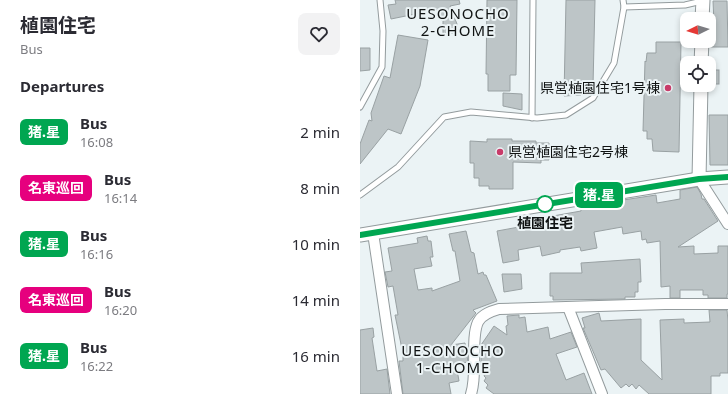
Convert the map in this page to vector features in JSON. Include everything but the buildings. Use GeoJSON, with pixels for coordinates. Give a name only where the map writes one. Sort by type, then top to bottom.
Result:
{"type":"FeatureCollection","features":[{"type":"Feature","properties":{"kind":"street"},"geometry":{"type":"LineString","coordinates":[[702,12],[703,0]]}},
{"type":"Feature","properties":{"kind":"street"},"geometry":{"type":"LineString","coordinates":[[701,92],[699,179],[728,224]]}},
{"type":"Feature","properties":{"kind":"street"},"geometry":{"type":"LineString","coordinates":[[360,236],[699,179],[728,177]]}},
{"type":"Feature","properties":{"kind":"street"},"geometry":{"type":"LineString","coordinates":[[373,233],[397,394]]}},
{"type":"Feature","properties":{"kind":"street"},"geometry":{"type":"LineString","coordinates":[[471,394],[475,369],[475,336],[478,321],[486,313],[499,309],[665,304],[728,304]]}},
{"type":"Feature","properties":{"kind":"street"},"geometry":{"type":"LineString","coordinates":[[568,307],[602,394]]}},
{"type":"Feature","properties":{"kind":"lane"},"geometry":{"type":"LineString","coordinates":[[360,107],[382,67],[383,31],[380,0]]}},
{"type":"Feature","properties":{"kind":"lane"},"geometry":{"type":"LineString","coordinates":[[532,0],[532,118]]}},
{"type":"Feature","properties":{"kind":"lane"},"geometry":{"type":"LineString","coordinates":[[360,195],[398,168],[444,116],[471,112],[532,118],[566,115],[593,98],[614,63],[624,7],[623,0]]}},
{"type":"Feature","properties":{"kind":"lane"},"geometry":{"type":"LineString","coordinates":[[624,7],[684,5],[703,0]]}},
{"type":"Feature","properties":{"kind":"bus line","name":"猪.星"},"geometry":{"type":"LineString","coordinates":[[360,235],[699,179],[728,177]]}},
{"type":"Feature","properties":{"kind":"place","name":"県営植園住宅1号棟"},"geometry":{"type":"Point","coordinates":[668,88]}},
{"type":"Feature","properties":{"kind":"place","name":"県営植園住宅2号棟"},"geometry":{"type":"Point","coordinates":[500,152]}},
{"type":"Feature","properties":{"kind":"place","name":"植園住宅"},"geometry":{"type":"Point","coordinates":[545,204]}},
{"type":"Feature","properties":{"kind":"district","name":"UESONOCHO 2-CHOME"},"geometry":{"type":"Point","coordinates":[458,22]}},
{"type":"Feature","properties":{"kind":"district","name":"UESONOCHO 1-CHOME"},"geometry":{"type":"Point","coordinates":[453,360]}}]}
